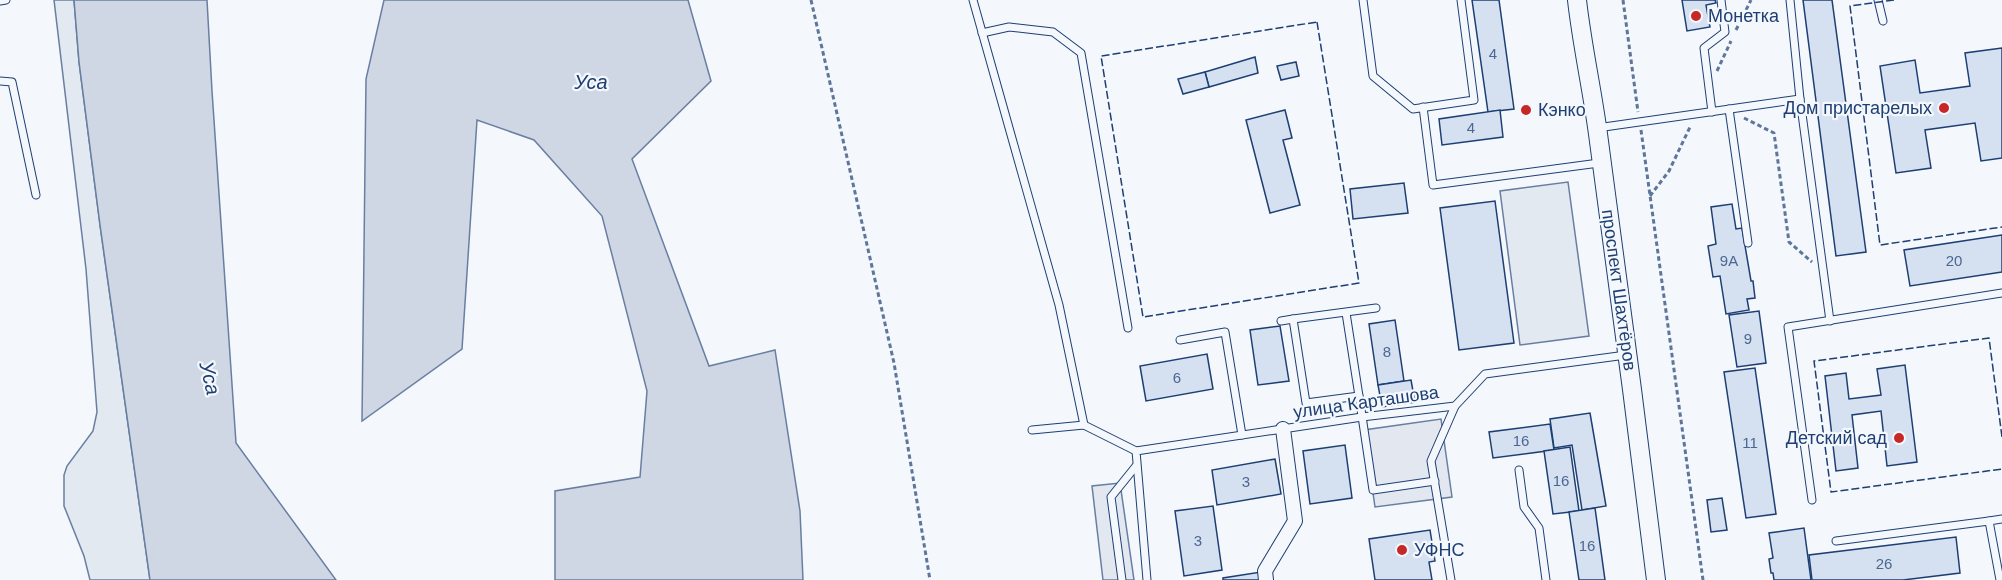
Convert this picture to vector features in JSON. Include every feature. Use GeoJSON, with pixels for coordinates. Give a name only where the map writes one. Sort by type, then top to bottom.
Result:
{"type":"FeatureCollection","features":[{"type":"Feature","properties":{"kind":"main road","name":"проспект Шахтёров"},"geometry":{"type":"LineString","coordinates":[[1577,0],[1602,163],[1656,580]]}},
{"type":"Feature","properties":{"kind":"street"},"geometry":{"type":"LineString","coordinates":[[1266,580],[1265,571],[1295,521],[1283,429]]}},
{"type":"Feature","properties":{"kind":"lane"},"geometry":{"type":"LineString","coordinates":[[0,1],[6,0]]}},
{"type":"Feature","properties":{"kind":"lane"},"geometry":{"type":"LineString","coordinates":[[973,0],[1059,305],[1084,425]]}},
{"type":"Feature","properties":{"kind":"lane"},"geometry":{"type":"LineString","coordinates":[[1363,0],[1373,76],[1413,110],[1474,100],[1461,0]]}},
{"type":"Feature","properties":{"kind":"lane"},"geometry":{"type":"LineString","coordinates":[[1712,112],[1704,48],[1725,32],[1720,0]]}},
{"type":"Feature","properties":{"kind":"lane"},"geometry":{"type":"LineString","coordinates":[[1790,0],[1800,99],[1830,321]]}},
{"type":"Feature","properties":{"kind":"lane"},"geometry":{"type":"LineString","coordinates":[[1878,0],[1883,21]]}},
{"type":"Feature","properties":{"kind":"lane"},"geometry":{"type":"LineString","coordinates":[[982,33],[1009,27],[1053,32],[1081,52],[1128,328]]}},
{"type":"Feature","properties":{"kind":"lane"},"geometry":{"type":"LineString","coordinates":[[0,81],[12,82],[36,195]]}},
{"type":"Feature","properties":{"kind":"lane"},"geometry":{"type":"LineString","coordinates":[[1597,128],[1800,99]]}},
{"type":"Feature","properties":{"kind":"lane"},"geometry":{"type":"LineString","coordinates":[[1423,107],[1433,185],[1602,163]]}},
{"type":"Feature","properties":{"kind":"lane"},"geometry":{"type":"LineString","coordinates":[[1729,109],[1748,243]]}},
{"type":"Feature","properties":{"kind":"lane"},"geometry":{"type":"LineString","coordinates":[[1812,500],[1788,327],[2002,293]]}},
{"type":"Feature","properties":{"kind":"lane"},"geometry":{"type":"LineString","coordinates":[[1281,321],[1376,308]]}},
{"type":"Feature","properties":{"kind":"lane"},"geometry":{"type":"LineString","coordinates":[[1346,313],[1373,490],[1434,481]]}},
{"type":"Feature","properties":{"kind":"lane"},"geometry":{"type":"LineString","coordinates":[[1293,319],[1306,404],[1359,396]]}},
{"type":"Feature","properties":{"kind":"lane"},"geometry":{"type":"LineString","coordinates":[[1180,340],[1226,332],[1242,435]]}},
{"type":"Feature","properties":{"kind":"lane","name":"улица Карташова"},"geometry":{"type":"LineString","coordinates":[[1136,451],[1362,417],[1455,406],[1485,374],[1628,355]]}},
{"type":"Feature","properties":{"kind":"lane"},"geometry":{"type":"LineString","coordinates":[[1451,580],[1431,461],[1455,406]]}},
{"type":"Feature","properties":{"kind":"lane"},"geometry":{"type":"LineString","coordinates":[[1032,429],[1084,425],[1136,451],[1147,580]]}},
{"type":"Feature","properties":{"kind":"lane"},"geometry":{"type":"LineString","coordinates":[[1122,580],[1111,496],[1136,466]]}},
{"type":"Feature","properties":{"kind":"lane"},"geometry":{"type":"LineString","coordinates":[[1519,470],[1524,507],[1539,528],[1546,580]]}},
{"type":"Feature","properties":{"kind":"lane"},"geometry":{"type":"LineString","coordinates":[[1836,541],[2002,519]]}},
{"type":"Feature","properties":{"kind":"lane"},"geometry":{"type":"LineString","coordinates":[[1989,521],[2000,580]]}},
{"type":"Feature","properties":{"kind":"path"},"geometry":{"type":"LineString","coordinates":[[811,0],[894,363],[930,580]]}},
{"type":"Feature","properties":{"kind":"path"},"geometry":{"type":"LineString","coordinates":[[1623,0],[1703,580]]}},
{"type":"Feature","properties":{"kind":"path"},"geometry":{"type":"LineString","coordinates":[[1746,9],[1751,0]]}},
{"type":"Feature","properties":{"kind":"path"},"geometry":{"type":"LineString","coordinates":[[1729,109],[1774,133],[1789,242],[1824,274]]}},
{"type":"Feature","properties":{"kind":"shaded area"},"geometry":{"type":"Polygon","coordinates":[[[54,0],[74,0],[79,62],[100,225],[150,580],[90,580],[84,556],[64,506],[64,475],[67,466],[93,431],[97,412],[86,269],[54,0]]]}},
{"type":"Feature","properties":{"kind":"shaded area"},"geometry":{"type":"Polygon","coordinates":[[[1568,182],[1589,336],[1520,345],[1500,191],[1568,182]]]}},
{"type":"Feature","properties":{"kind":"shaded area"},"geometry":{"type":"Polygon","coordinates":[[[1441,419],[1452,497],[1375,507],[1364,430],[1441,419]]]}},
{"type":"Feature","properties":{"kind":"shaded area"},"geometry":{"type":"Polygon","coordinates":[[[1120,483],[1134,580],[1103,580],[1092,486],[1120,483]]]}},
{"type":"Feature","properties":{"kind":"water","name":"Уса"},"geometry":{"type":"Polygon","coordinates":[[[74,0],[207,0],[236,443],[336,580],[150,580],[100,225],[79,62],[74,0]]]}},
{"type":"Feature","properties":{"kind":"water","name":"Уса"},"geometry":{"type":"Polygon","coordinates":[[[384,0],[688,0],[711,81],[632,159],[709,366],[775,350],[800,511],[803,580],[555,580],[555,491],[640,477],[647,391],[602,216],[534,140],[477,120],[462,349],[362,421],[366,79],[384,0]]]}},
{"type":"Feature","properties":{"kind":"building"},"geometry":{"type":"Polygon","coordinates":[[[1472,0],[1499,0],[1514,109],[1488,112],[1472,0]]]}},
{"type":"Feature","properties":{"kind":"building","name":"Монетка"},"geometry":{"type":"Polygon","coordinates":[[[1682,0],[1715,0],[1716,3],[1706,5],[1710,27],[1687,31],[1682,0]]]}},
{"type":"Feature","properties":{"kind":"building"},"geometry":{"type":"Polygon","coordinates":[[[1803,0],[1832,0],[1866,252],[1836,256],[1803,0]]]}},
{"type":"Feature","properties":{"kind":"building","name":"Дом пристарелых"},"geometry":{"type":"Polygon","coordinates":[[[2002,48],[2002,158],[1981,161],[1975,123],[1925,130],[1931,168],[1896,173],[1880,66],[1915,60],[1920,93],[1970,86],[1965,53],[2002,48]]]}},
{"type":"Feature","properties":{"kind":"building"},"geometry":{"type":"Polygon","coordinates":[[[1255,57],[1258,73],[1209,87],[1205,72],[1255,57]]]}},
{"type":"Feature","properties":{"kind":"building"},"geometry":{"type":"Polygon","coordinates":[[[1296,62],[1299,76],[1281,80],[1277,66],[1296,62]]]}},
{"type":"Feature","properties":{"kind":"building"},"geometry":{"type":"Polygon","coordinates":[[[1205,72],[1209,87],[1183,94],[1178,79],[1205,72]]]}},
{"type":"Feature","properties":{"kind":"building"},"geometry":{"type":"Polygon","coordinates":[[[1285,110],[1292,138],[1283,140],[1300,205],[1270,213],[1246,120],[1285,110]]]}},
{"type":"Feature","properties":{"kind":"building"},"geometry":{"type":"Polygon","coordinates":[[[1500,110],[1503,137],[1442,145],[1439,119],[1500,110]]]}},
{"type":"Feature","properties":{"kind":"building"},"geometry":{"type":"Polygon","coordinates":[[[1404,183],[1408,213],[1353,219],[1350,189],[1404,183]]]}},
{"type":"Feature","properties":{"kind":"building"},"geometry":{"type":"Polygon","coordinates":[[[1495,201],[1514,343],[1459,350],[1440,208],[1495,201]]]}},
{"type":"Feature","properties":{"kind":"building"},"geometry":{"type":"Polygon","coordinates":[[[1732,204],[1736,229],[1742,228],[1755,298],[1747,299],[1749,310],[1726,314],[1720,276],[1713,277],[1708,246],[1716,244],[1711,207],[1732,204]]]}},
{"type":"Feature","properties":{"kind":"building"},"geometry":{"type":"Polygon","coordinates":[[[2002,235],[2002,272],[1910,286],[1904,250],[2002,235]]]}},
{"type":"Feature","properties":{"kind":"building"},"geometry":{"type":"Polygon","coordinates":[[[1759,311],[1766,363],[1737,367],[1729,315],[1759,311]]]}},
{"type":"Feature","properties":{"kind":"building"},"geometry":{"type":"Polygon","coordinates":[[[1395,320],[1404,381],[1378,385],[1369,324],[1395,320]]]}},
{"type":"Feature","properties":{"kind":"building"},"geometry":{"type":"Polygon","coordinates":[[[1280,326],[1289,381],[1258,385],[1250,330],[1280,326]]]}},
{"type":"Feature","properties":{"kind":"building"},"geometry":{"type":"Polygon","coordinates":[[[1207,354],[1213,389],[1146,401],[1140,366],[1207,354]]]}},
{"type":"Feature","properties":{"kind":"building","name":"Детский сад"},"geometry":{"type":"Polygon","coordinates":[[[1905,365],[1917,462],[1887,466],[1881,411],[1852,415],[1858,468],[1836,471],[1825,376],[1846,373],[1849,399],[1881,395],[1877,369],[1905,365]]]}},
{"type":"Feature","properties":{"kind":"building"},"geometry":{"type":"Polygon","coordinates":[[[1755,368],[1776,514],[1746,518],[1724,372],[1755,368]]]}},
{"type":"Feature","properties":{"kind":"building"},"geometry":{"type":"Polygon","coordinates":[[[1411,380],[1415,402],[1382,407],[1378,385],[1411,380]]]}},
{"type":"Feature","properties":{"kind":"building"},"geometry":{"type":"Polygon","coordinates":[[[1590,413],[1606,506],[1582,510],[1572,445],[1554,448],[1550,419],[1590,413]]]}},
{"type":"Feature","properties":{"kind":"building"},"geometry":{"type":"Polygon","coordinates":[[[1550,424],[1554,450],[1493,458],[1489,432],[1550,424]]]}},
{"type":"Feature","properties":{"kind":"building"},"geometry":{"type":"Polygon","coordinates":[[[1345,445],[1352,498],[1310,504],[1303,451],[1345,445]]]}},
{"type":"Feature","properties":{"kind":"building"},"geometry":{"type":"Polygon","coordinates":[[[1570,447],[1579,511],[1553,514],[1544,451],[1570,447]]]}},
{"type":"Feature","properties":{"kind":"building"},"geometry":{"type":"Polygon","coordinates":[[[1275,459],[1281,494],[1217,505],[1212,470],[1275,459]]]}},
{"type":"Feature","properties":{"kind":"building"},"geometry":{"type":"Polygon","coordinates":[[[1722,498],[1727,530],[1711,532],[1707,500],[1722,498]]]}},
{"type":"Feature","properties":{"kind":"building"},"geometry":{"type":"Polygon","coordinates":[[[1213,506],[1222,570],[1184,576],[1175,511],[1213,506]]]}},
{"type":"Feature","properties":{"kind":"building"},"geometry":{"type":"Polygon","coordinates":[[[1595,508],[1605,580],[1579,580],[1569,512],[1595,508]]]}},
{"type":"Feature","properties":{"kind":"building"},"geometry":{"type":"Polygon","coordinates":[[[1804,528],[1811,580],[1774,580],[1769,559],[1773,558],[1769,533],[1804,528]]]}},
{"type":"Feature","properties":{"kind":"building","name":"УФНС"},"geometry":{"type":"Polygon","coordinates":[[[1430,530],[1435,561],[1429,562],[1432,580],[1375,580],[1369,539],[1430,530]]]}},
{"type":"Feature","properties":{"kind":"building"},"geometry":{"type":"Polygon","coordinates":[[[1956,537],[1960,573],[1903,580],[1812,580],[1809,555],[1956,537]]]}},
{"type":"Feature","properties":{"kind":"building"},"geometry":{"type":"Polygon","coordinates":[[[1261,572],[1263,580],[1223,580],[1223,578],[1261,572]]]}},
{"type":"Feature","properties":{"kind":"fence"},"geometry":{"type":"LineString","coordinates":[[1894,0],[1850,6],[1880,245],[2002,227]]}},
{"type":"Feature","properties":{"kind":"fence"},"geometry":{"type":"LineString","coordinates":[[1317,22],[1359,283],[1143,317],[1101,56],[1317,22]]}},
{"type":"Feature","properties":{"kind":"fence"},"geometry":{"type":"LineString","coordinates":[[2002,437],[1989,338],[1814,361],[1831,492],[2002,469]]}},
{"type":"Feature","properties":{"kind":"place","name":"Монетка"},"geometry":{"type":"Point","coordinates":[1696,16]}},
{"type":"Feature","properties":{"kind":"place","name":"Дом пристарелых"},"geometry":{"type":"Point","coordinates":[1944,108]}},
{"type":"Feature","properties":{"kind":"place","name":"Кэнко"},"geometry":{"type":"Point","coordinates":[1526,110]}},
{"type":"Feature","properties":{"kind":"place","name":"Детский сад"},"geometry":{"type":"Point","coordinates":[1899,438]}},
{"type":"Feature","properties":{"kind":"place","name":"УФНС"},"geometry":{"type":"Point","coordinates":[1402,550]}}]}
